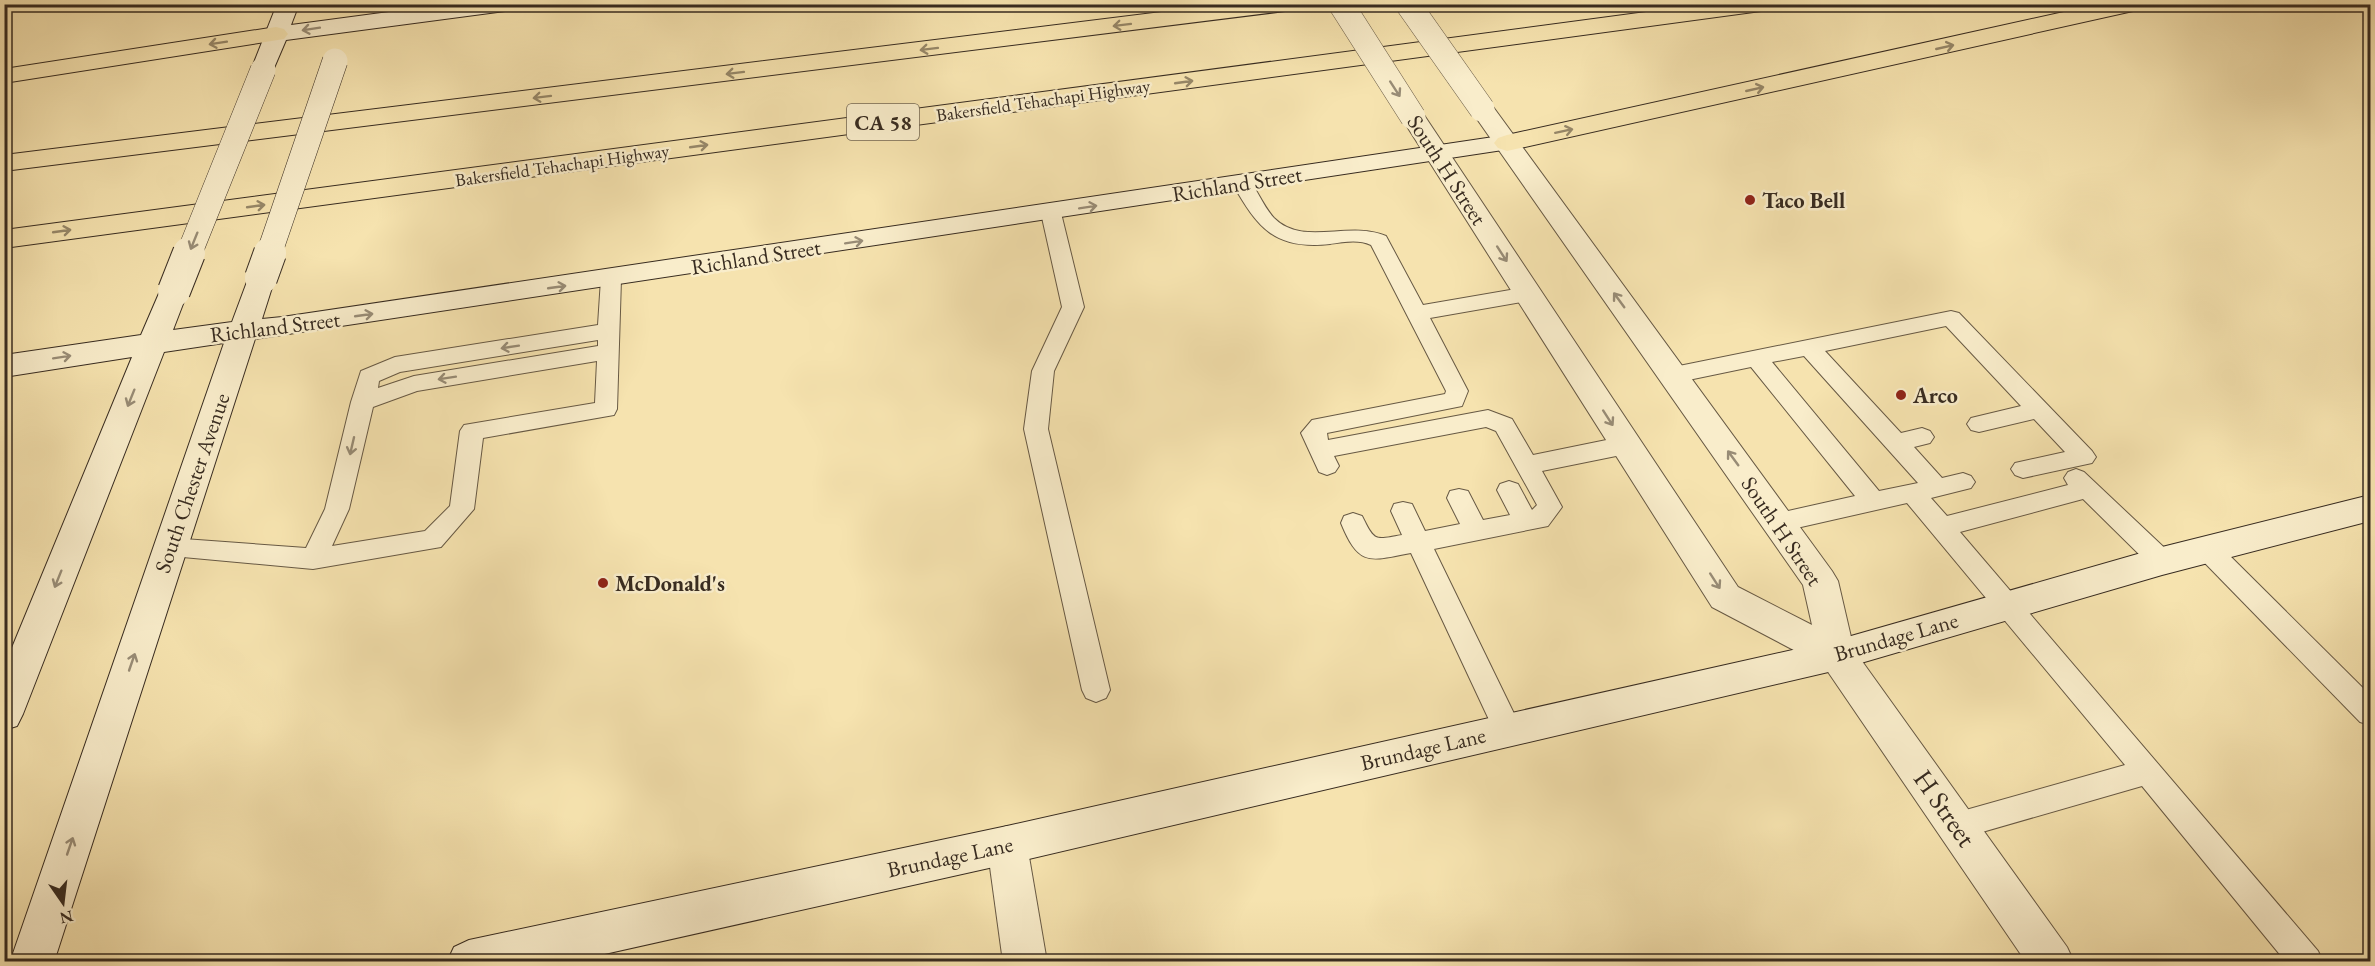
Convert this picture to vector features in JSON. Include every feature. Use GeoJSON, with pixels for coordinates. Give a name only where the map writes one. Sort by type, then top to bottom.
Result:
{"type":"FeatureCollection","features":[{"type":"Feature","properties":{"kind":"highway"},"geometry":{"type":"LineString","coordinates":[[4,163],[1285,4]]}},
{"type":"Feature","properties":{"kind":"highway","name":"Bakersfield Tehachapi Highway"},"geometry":{"type":"LineString","coordinates":[[4,239],[1761,4]]}},
{"type":"Feature","properties":{"kind":"highway"},"geometry":{"type":"LineString","coordinates":[[1507,143],[2133,4]]}},
{"type":"Feature","properties":{"kind":"highway"},"geometry":{"type":"LineString","coordinates":[[4,76],[276,34]]}},
{"type":"Feature","properties":{"kind":"main road"},"geometry":{"type":"LineString","coordinates":[[6,707],[288,4]]}},
{"type":"Feature","properties":{"kind":"main road"},"geometry":{"type":"LineString","coordinates":[[276,34],[349,14],[505,4]]}},
{"type":"Feature","properties":{"kind":"main road","name":"South H Street"},"geometry":{"type":"LineString","coordinates":[[1341,4],[1725,597],[1837,655]]}},
{"type":"Feature","properties":{"kind":"main road","name":"South H Street"},"geometry":{"type":"LineString","coordinates":[[1408,4],[1820,581],[1837,655]]}},
{"type":"Feature","properties":{"kind":"main road","name":"South Chester Avenue"},"geometry":{"type":"LineString","coordinates":[[32,962],[349,14]]}},
{"type":"Feature","properties":{"kind":"main road","name":"Richland Street"},"geometry":{"type":"LineString","coordinates":[[4,366],[611,279],[1507,143]]}},
{"type":"Feature","properties":{"kind":"main road","name":"Brundage Lane"},"geometry":{"type":"LineString","coordinates":[[469,962],[1007,845],[1837,655],[2162,561],[2370,508]]}},
{"type":"Feature","properties":{"kind":"main road","name":"H Street"},"geometry":{"type":"LineString","coordinates":[[1837,655],[2052,962]]}},
{"type":"Feature","properties":{"kind":"main road"},"geometry":{"type":"LineString","coordinates":[[1007,845],[1025,962]]}},
{"type":"Feature","properties":{"kind":"lane"},"geometry":{"type":"LineString","coordinates":[[1242,183],[1262,220],[1271,228],[1291,238],[1316,240],[1366,234],[1379,241],[1457,391],[1454,400],[1320,426],[1313,433],[1324,458],[1476,429],[1488,418],[1504,425],[1550,507],[1539,519],[1375,550],[1361,542],[1353,523]]}},
{"type":"Feature","properties":{"kind":"lane"},"geometry":{"type":"LineString","coordinates":[[1051,213],[1073,307],[1043,371],[1036,429],[1096,690]]}},
{"type":"Feature","properties":{"kind":"lane"},"geometry":{"type":"LineString","coordinates":[[170,548],[313,559],[432,540],[462,509],[472,431],[606,409],[611,279]]}},
{"type":"Feature","properties":{"kind":"lane"},"geometry":{"type":"LineString","coordinates":[[1416,312],[1527,294]]}},
{"type":"Feature","properties":{"kind":"lane"},"geometry":{"type":"LineString","coordinates":[[1674,375],[1810,349],[1950,318],[2084,457],[2023,470]]}},
{"type":"Feature","properties":{"kind":"lane"},"geometry":{"type":"LineString","coordinates":[[313,559],[337,509],[369,377],[396,364],[609,341]]}},
{"type":"Feature","properties":{"kind":"lane"},"geometry":{"type":"LineString","coordinates":[[1810,349],[1937,488]]}},
{"type":"Feature","properties":{"kind":"lane"},"geometry":{"type":"LineString","coordinates":[[1756,358],[1874,502]]}},
{"type":"Feature","properties":{"kind":"lane"},"geometry":{"type":"LineString","coordinates":[[1979,424],[2038,410]]}},
{"type":"Feature","properties":{"kind":"lane"},"geometry":{"type":"LineString","coordinates":[[1896,443],[1922,437]]}},
{"type":"Feature","properties":{"kind":"lane"},"geometry":{"type":"LineString","coordinates":[[1526,465],[1626,445]]}},
{"type":"Feature","properties":{"kind":"lane"},"geometry":{"type":"LineString","coordinates":[[2060,462],[2162,561]]}},
{"type":"Feature","properties":{"kind":"lane"},"geometry":{"type":"LineString","coordinates":[[1779,522],[1963,482]]}},
{"type":"Feature","properties":{"kind":"lane"},"geometry":{"type":"LineString","coordinates":[[1942,527],[2088,489]]}},
{"type":"Feature","properties":{"kind":"lane"},"geometry":{"type":"LineString","coordinates":[[1509,490],[1526,521]]}},
{"type":"Feature","properties":{"kind":"lane"},"geometry":{"type":"LineString","coordinates":[[1912,493],[2008,604],[2307,962]]}},
{"type":"Feature","properties":{"kind":"lane"},"geometry":{"type":"LineString","coordinates":[[1459,498],[1476,531]]}},
{"type":"Feature","properties":{"kind":"lane"},"geometry":{"type":"LineString","coordinates":[[1403,511],[1508,730]]}},
{"type":"Feature","properties":{"kind":"lane"},"geometry":{"type":"LineString","coordinates":[[2208,549],[2370,713]]}},
{"type":"Feature","properties":{"kind":"lane"},"geometry":{"type":"LineString","coordinates":[[1958,825],[2148,771]]}},
{"type":"Feature","properties":{"kind":"place","name":"Taco Bell"},"geometry":{"type":"Point","coordinates":[1750,200]}},
{"type":"Feature","properties":{"kind":"place","name":"Arco"},"geometry":{"type":"Point","coordinates":[1901,395]}},
{"type":"Feature","properties":{"kind":"place","name":"McDonald's"},"geometry":{"type":"Point","coordinates":[603,583]}}]}
